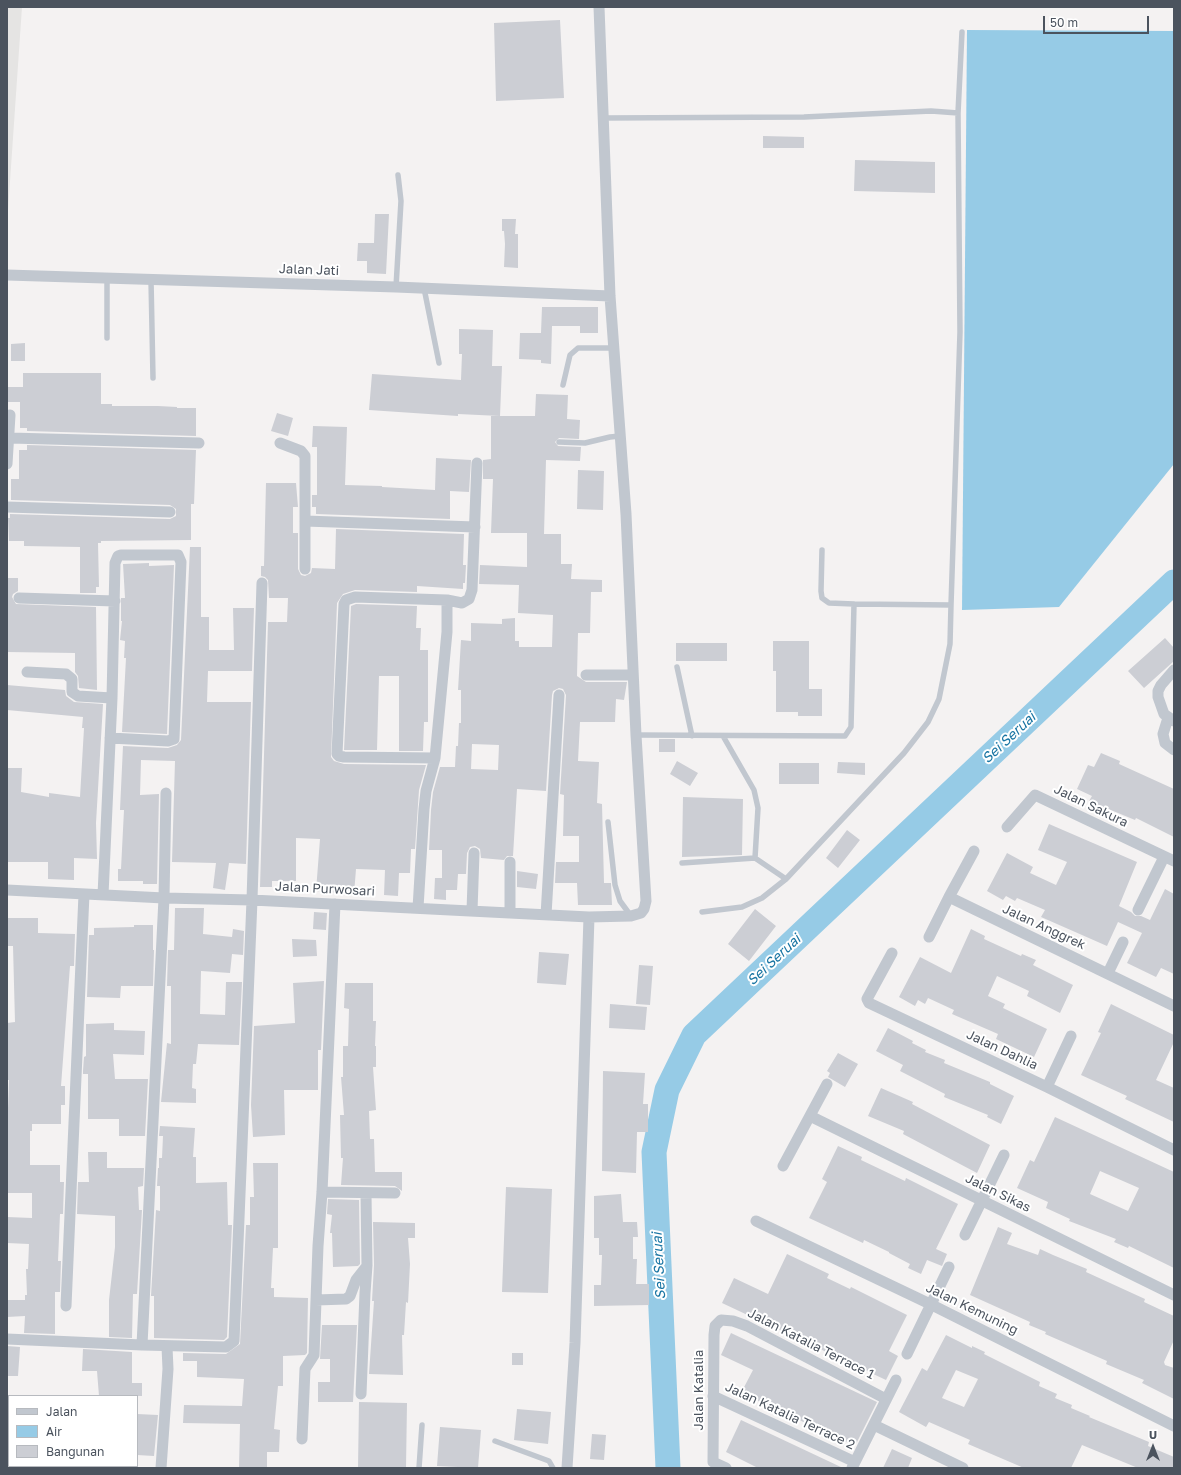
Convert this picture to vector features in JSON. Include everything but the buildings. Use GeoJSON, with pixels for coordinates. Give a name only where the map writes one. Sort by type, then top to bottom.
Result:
{"type":"FeatureCollection","features":[{"type":"Feature","properties":{"kind":"street"},"geometry":{"type":"LineString","coordinates":[[600,7],[610,296],[626,514],[636,735],[646,901],[636,915]]}},
{"type":"Feature","properties":{"kind":"street","name":"Jalan Jati"},"geometry":{"type":"LineString","coordinates":[[7,275],[396,287],[610,296]]}},
{"type":"Feature","properties":{"kind":"street"},"geometry":{"type":"LineString","coordinates":[[7,464],[10,438],[10,415]]}},
{"type":"Feature","properties":{"kind":"street"},"geometry":{"type":"LineString","coordinates":[[10,438],[199,443]]}},
{"type":"Feature","properties":{"kind":"street"},"geometry":{"type":"LineString","coordinates":[[280,443],[301,451],[304,456],[305,569]]}},
{"type":"Feature","properties":{"kind":"street"},"geometry":{"type":"LineString","coordinates":[[436,758],[344,757],[337,754],[344,604],[346,600],[355,597],[448,600],[462,603],[469,599],[472,590],[477,463]]}},
{"type":"Feature","properties":{"kind":"street"},"geometry":{"type":"LineString","coordinates":[[7,507],[170,512]]}},
{"type":"Feature","properties":{"kind":"street"},"geometry":{"type":"LineString","coordinates":[[305,521],[475,527]]}},
{"type":"Feature","properties":{"kind":"street"},"geometry":{"type":"LineString","coordinates":[[103,895],[110,738],[112,698],[115,562],[118,556],[173,555],[180,557],[174,739],[168,741],[110,738]]}},
{"type":"Feature","properties":{"kind":"street"},"geometry":{"type":"LineString","coordinates":[[7,1339],[167,1347],[226,1347],[234,1341],[252,900],[262,583]]}},
{"type":"Feature","properties":{"kind":"street"},"geometry":{"type":"LineString","coordinates":[[20,598],[115,601]]}},
{"type":"Feature","properties":{"kind":"street"},"geometry":{"type":"LineString","coordinates":[[418,908],[426,790],[436,758],[447,632],[448,600]]}},
{"type":"Feature","properties":{"kind":"street"},"geometry":{"type":"LineString","coordinates":[[1174,670],[1160,685],[1158,691],[1160,706],[1164,714],[1171,719],[1163,734],[1165,743],[1174,750]]}},
{"type":"Feature","properties":{"kind":"street"},"geometry":{"type":"LineString","coordinates":[[27,672],[66,674],[72,679],[72,692],[78,696],[112,698]]}},
{"type":"Feature","properties":{"kind":"street"},"geometry":{"type":"LineString","coordinates":[[586,675],[633,675]]}},
{"type":"Feature","properties":{"kind":"street"},"geometry":{"type":"LineString","coordinates":[[546,915],[559,695]]}},
{"type":"Feature","properties":{"kind":"street"},"geometry":{"type":"LineString","coordinates":[[142,1346],[164,898],[166,793]]}},
{"type":"Feature","properties":{"kind":"street","name":"Jalan Sakura"},"geometry":{"type":"LineString","coordinates":[[1007,827],[1035,794],[1169,859]]}},
{"type":"Feature","properties":{"kind":"street"},"geometry":{"type":"LineString","coordinates":[[929,937],[974,851]]}},
{"type":"Feature","properties":{"kind":"street"},"geometry":{"type":"LineString","coordinates":[[472,911],[474,854]]}},
{"type":"Feature","properties":{"kind":"street"},"geometry":{"type":"LineString","coordinates":[[1138,910],[1169,859]]}},
{"type":"Feature","properties":{"kind":"street"},"geometry":{"type":"LineString","coordinates":[[510,862],[510,913]]}},
{"type":"Feature","properties":{"kind":"street","name":"Jalan Purwosari"},"geometry":{"type":"LineString","coordinates":[[7,890],[164,898],[252,900],[589,917],[636,915]]}},
{"type":"Feature","properties":{"kind":"street"},"geometry":{"type":"LineString","coordinates":[[66,1306],[84,894]]}},
{"type":"Feature","properties":{"kind":"street","name":"Jalan Anggrek"},"geometry":{"type":"LineString","coordinates":[[949,897],[1174,1006]]}},
{"type":"Feature","properties":{"kind":"street"},"geometry":{"type":"LineString","coordinates":[[302,1439],[305,1369],[314,1355],[335,904]]}},
{"type":"Feature","properties":{"kind":"street"},"geometry":{"type":"LineString","coordinates":[[567,1468],[575,1343],[589,917]]}},
{"type":"Feature","properties":{"kind":"street"},"geometry":{"type":"LineString","coordinates":[[1108,973],[1123,942]]}},
{"type":"Feature","properties":{"kind":"street","name":"Jalan Dahlia"},"geometry":{"type":"LineString","coordinates":[[892,953],[867,999],[869,1003],[1048,1087],[1174,1150]]}},
{"type":"Feature","properties":{"kind":"street"},"geometry":{"type":"LineString","coordinates":[[1048,1087],[1071,1036]]}},
{"type":"Feature","properties":{"kind":"street"},"geometry":{"type":"LineString","coordinates":[[783,1166],[827,1084]]}},
{"type":"Feature","properties":{"kind":"street","name":"Jalan Sikas"},"geometry":{"type":"LineString","coordinates":[[810,1116],[1174,1295]]}},
{"type":"Feature","properties":{"kind":"street"},"geometry":{"type":"LineString","coordinates":[[965,1235],[1004,1156]]}},
{"type":"Feature","properties":{"kind":"street"},"geometry":{"type":"LineString","coordinates":[[322,1192],[395,1193]]}},
{"type":"Feature","properties":{"kind":"street"},"geometry":{"type":"LineString","coordinates":[[361,1394],[365,1293],[368,1265],[366,1193]]}},
{"type":"Feature","properties":{"kind":"street","name":"Jalan Kemuning"},"geometry":{"type":"LineString","coordinates":[[756,1221],[930,1304],[1174,1426]]}},
{"type":"Feature","properties":{"kind":"street"},"geometry":{"type":"LineString","coordinates":[[316,1300],[346,1298],[350,1296],[356,1280],[368,1265]]}},
{"type":"Feature","properties":{"kind":"street"},"geometry":{"type":"LineString","coordinates":[[907,1354],[949,1267]]}},
{"type":"Feature","properties":{"kind":"street","name":"Jalan Katalia"},"geometry":{"type":"LineString","coordinates":[[721,1320],[715,1326],[714,1335],[713,1462],[726,1468]]}},
{"type":"Feature","properties":{"kind":"street","name":"Jalan Katalia Terrace 1"},"geometry":{"type":"LineString","coordinates":[[721,1320],[733,1321],[747,1326],[886,1399]]}},
{"type":"Feature","properties":{"kind":"street"},"geometry":{"type":"LineString","coordinates":[[161,1468],[168,1369],[167,1347]]}},
{"type":"Feature","properties":{"kind":"street"},"geometry":{"type":"LineString","coordinates":[[854,1465],[896,1380]]}},
{"type":"Feature","properties":{"kind":"street","name":"Jalan Katalia Terrace 2"},"geometry":{"type":"LineString","coordinates":[[713,1396],[854,1465]]}},
{"type":"Feature","properties":{"kind":"street"},"geometry":{"type":"LineString","coordinates":[[874,1425],[963,1468]]}},
{"type":"Feature","properties":{"kind":"lane"},"geometry":{"type":"LineString","coordinates":[[702,912],[730,910],[752,904],[786,879],[904,753],[928,722],[939,699],[949,652],[951,624],[950,605],[960,332],[958,113],[962,32]]}},
{"type":"Feature","properties":{"kind":"lane"},"geometry":{"type":"LineString","coordinates":[[604,118],[804,118],[931,111],[958,113]]}},
{"type":"Feature","properties":{"kind":"lane"},"geometry":{"type":"LineString","coordinates":[[396,287],[400,201],[398,176]]}},
{"type":"Feature","properties":{"kind":"lane"},"geometry":{"type":"LineString","coordinates":[[106,278],[106,338]]}},
{"type":"Feature","properties":{"kind":"lane"},"geometry":{"type":"LineString","coordinates":[[151,280],[154,378]]}},
{"type":"Feature","properties":{"kind":"lane"},"geometry":{"type":"LineString","coordinates":[[424,288],[439,363]]}},
{"type":"Feature","properties":{"kind":"lane"},"geometry":{"type":"LineString","coordinates":[[563,385],[570,355],[578,348],[614,348]]}},
{"type":"Feature","properties":{"kind":"lane"},"geometry":{"type":"LineString","coordinates":[[559,442],[585,443],[620,436]]}},
{"type":"Feature","properties":{"kind":"lane"},"geometry":{"type":"LineString","coordinates":[[822,550],[820,591],[822,598],[830,603],[950,605]]}},
{"type":"Feature","properties":{"kind":"lane"},"geometry":{"type":"LineString","coordinates":[[636,735],[845,736],[849,733],[851,727],[854,604]]}},
{"type":"Feature","properties":{"kind":"lane"},"geometry":{"type":"LineString","coordinates":[[677,668],[692,736]]}},
{"type":"Feature","properties":{"kind":"lane"},"geometry":{"type":"LineString","coordinates":[[723,736],[754,790],[758,808],[755,858]]}},
{"type":"Feature","properties":{"kind":"lane"},"geometry":{"type":"LineString","coordinates":[[608,822],[614,885],[620,901],[636,915]]}},
{"type":"Feature","properties":{"kind":"lane"},"geometry":{"type":"LineString","coordinates":[[682,863],[755,858],[786,879]]}},
{"type":"Feature","properties":{"kind":"lane"},"geometry":{"type":"LineString","coordinates":[[419,1468],[422,1425]]}},
{"type":"Feature","properties":{"kind":"lane"},"geometry":{"type":"LineString","coordinates":[[495,1441],[549,1462],[553,1468]]}},
{"type":"Feature","properties":{"kind":"shaded area"},"geometry":{"type":"Polygon","coordinates":[[[7,7],[22,7],[7,225],[7,7]]]}},
{"type":"Feature","properties":{"kind":"water"},"geometry":{"type":"Polygon","coordinates":[[[967,30],[1174,31],[1174,464],[1059,607],[962,610],[967,30]]]}},
{"type":"Feature","properties":{"kind":"waterway","name":"Sei Seruai"},"geometry":{"type":"LineString","coordinates":[[668,1468],[654,1152],[667,1090],[694,1035],[1174,582]]}}]}
